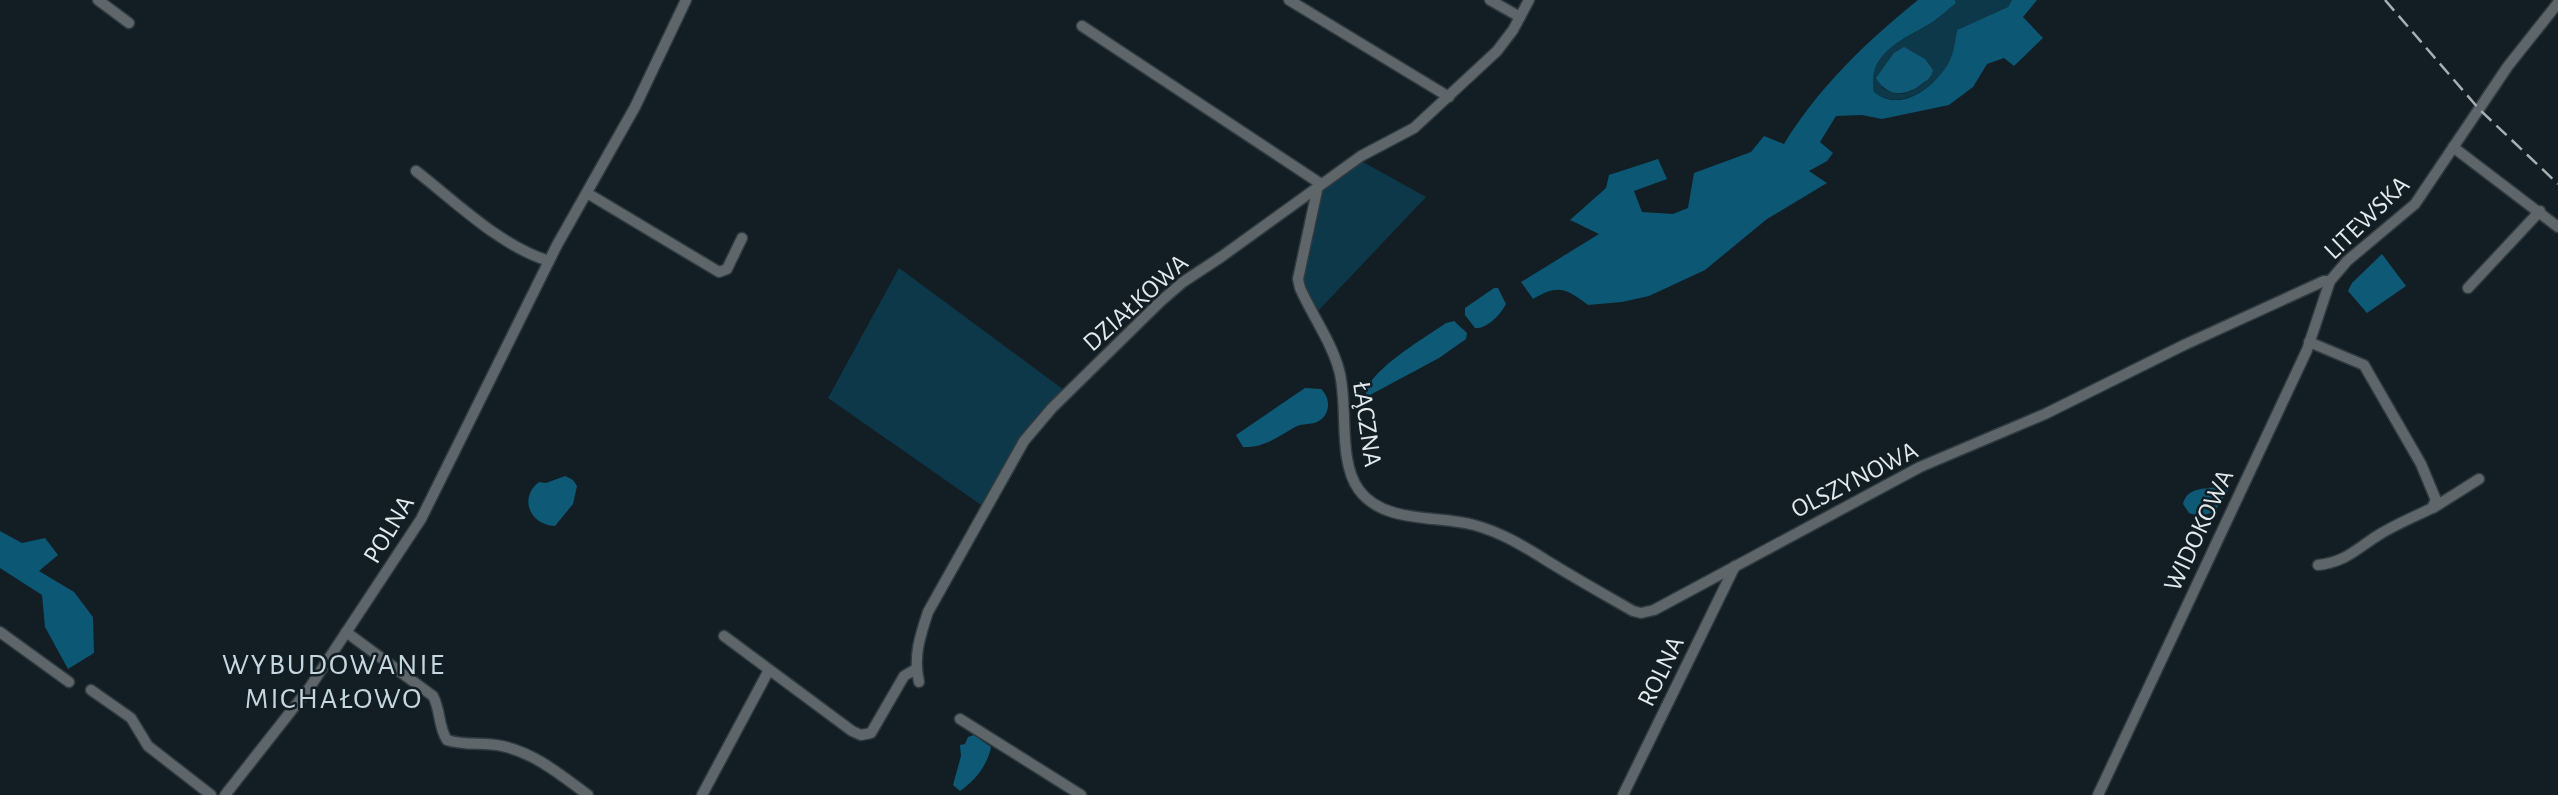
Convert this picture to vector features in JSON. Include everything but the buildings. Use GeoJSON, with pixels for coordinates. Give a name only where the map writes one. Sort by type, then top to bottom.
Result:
{"type":"FeatureCollection","features":[{"type":"Feature","properties":{"kind":"street"},"geometry":{"type":"LineString","coordinates":[[99,0],[129,23]]}},
{"type":"Feature","properties":{"kind":"street","name":"POLNA"},"geometry":{"type":"LineString","coordinates":[[225,795],[305,694],[421,519],[549,261],[635,107],[686,0]]}},
{"type":"Feature","properties":{"kind":"street"},"geometry":{"type":"LineString","coordinates":[[1289,0],[1449,97]]}},
{"type":"Feature","properties":{"kind":"street"},"geometry":{"type":"LineString","coordinates":[[1490,0],[1521,15]]}},
{"type":"Feature","properties":{"kind":"street","name":"DZIAŁKOWA"},"geometry":{"type":"LineString","coordinates":[[919,682],[916,669],[920,635],[928,612],[1031,433],[1183,282],[1222,257],[1364,154],[1414,128],[1497,51],[1530,0]]}},
{"type":"Feature","properties":{"kind":"street","name":"LITEWSKA"},"geometry":{"type":"LineString","coordinates":[[2092,390],[2235,321],[2324,281],[2330,281],[2347,261],[2415,204],[2523,46],[2558,3]]}},
{"type":"Feature","properties":{"kind":"street"},"geometry":{"type":"LineString","coordinates":[[1082,26],[1320,185]]}},
{"type":"Feature","properties":{"kind":"street"},"geometry":{"type":"LineString","coordinates":[[2453,147],[2558,227]]}},
{"type":"Feature","properties":{"kind":"street"},"geometry":{"type":"LineString","coordinates":[[416,171],[504,240],[528,255],[549,261]]}},
{"type":"Feature","properties":{"kind":"street","name":"ŁĄCZNA"},"geometry":{"type":"LineString","coordinates":[[1320,185],[1298,278],[1300,288],[1339,369],[1344,396],[1344,425],[1350,472],[1359,489],[1372,502],[1393,513],[1471,524],[1504,535],[1633,611],[1641,613]]}},
{"type":"Feature","properties":{"kind":"street"},"geometry":{"type":"LineString","coordinates":[[587,193],[719,272],[727,269],[742,238]]}},
{"type":"Feature","properties":{"kind":"street"},"geometry":{"type":"LineString","coordinates":[[2468,288],[2540,211]]}},
{"type":"Feature","properties":{"kind":"street","name":"WIDOKOWA"},"geometry":{"type":"LineString","coordinates":[[2098,795],[2309,342],[2330,281]]}},
{"type":"Feature","properties":{"kind":"street"},"geometry":{"type":"LineString","coordinates":[[2309,342],[2364,365],[2421,464],[2436,499],[2432,509]]}},
{"type":"Feature","properties":{"kind":"street","name":"OLSZYNOWA"},"geometry":{"type":"LineString","coordinates":[[1641,613],[1654,610],[1920,467],[2045,414],[2092,390]]}},
{"type":"Feature","properties":{"kind":"street"},"geometry":{"type":"LineString","coordinates":[[2318,565],[2335,563],[2377,536],[2432,509],[2479,479]]}},
{"type":"Feature","properties":{"kind":"street","name":"ROLNA"},"geometry":{"type":"LineString","coordinates":[[1623,795],[1736,565]]}},
{"type":"Feature","properties":{"kind":"street"},"geometry":{"type":"LineString","coordinates":[[0,632],[69,682]]}},
{"type":"Feature","properties":{"kind":"street"},"geometry":{"type":"LineString","coordinates":[[346,632],[429,692],[439,708],[442,732],[447,740],[475,745],[499,745],[523,752],[589,795]]}},
{"type":"Feature","properties":{"kind":"street"},"geometry":{"type":"LineString","coordinates":[[724,636],[852,732],[861,735],[871,733],[904,677],[916,669]]}},
{"type":"Feature","properties":{"kind":"street"},"geometry":{"type":"LineString","coordinates":[[702,795],[769,670]]}},
{"type":"Feature","properties":{"kind":"street"},"geometry":{"type":"LineString","coordinates":[[91,690],[131,718],[148,746],[211,795]]}},
{"type":"Feature","properties":{"kind":"street"},"geometry":{"type":"LineString","coordinates":[[960,719],[1081,795]]}},
{"type":"Feature","properties":{"kind":"shaded area"},"geometry":{"type":"Polygon","coordinates":[[[1918,0],[1955,0],[1956,3],[1882,56],[1873,78],[1874,92],[1884,98],[1906,99],[1926,88],[1949,62],[1957,30],[2008,7],[2012,0],[2037,0],[2023,17],[2043,38],[2014,66],[2004,58],[1987,64],[1973,87],[1949,105],[1882,119],[1862,115],[1836,116],[1820,142],[1833,153],[1827,161],[1809,171],[1827,183],[1767,219],[1705,270],[1649,296],[1622,302],[1588,305],[1562,290],[1549,291],[1533,299],[1521,282],[1599,234],[1570,220],[1606,188],[1609,175],[1658,159],[1667,179],[1634,191],[1642,212],[1673,214],[1688,208],[1694,173],[1751,152],[1764,136],[1784,144],[1797,123],[1845,66],[1918,0]]]}},
{"type":"Feature","properties":{"kind":"shaded area"},"geometry":{"type":"Polygon","coordinates":[[[1955,0],[2012,0],[2008,7],[1957,30],[1949,62],[1926,88],[1906,98],[1895,100],[1874,92],[1876,66],[1890,48],[1934,21],[1956,3],[1955,0]],[[1932,76],[1881,87],[1902,94],[1914,90],[1932,76]]]}},
{"type":"Feature","properties":{"kind":"shaded area"},"geometry":{"type":"Polygon","coordinates":[[[1904,47],[1925,59],[1933,70],[1929,78],[1917,88],[1904,93],[1892,92],[1876,78],[1894,53],[1904,47]]]}},
{"type":"Feature","properties":{"kind":"shaded area"},"geometry":{"type":"Polygon","coordinates":[[[1363,162],[1426,197],[1317,312],[1302,279],[1321,189],[1363,162]]]}},
{"type":"Feature","properties":{"kind":"shaded area"},"geometry":{"type":"Polygon","coordinates":[[[2382,254],[2406,286],[2367,313],[2348,291],[2352,283],[2382,254]]]}},
{"type":"Feature","properties":{"kind":"shaded area"},"geometry":{"type":"Polygon","coordinates":[[[899,268],[1064,390],[1023,433],[984,507],[828,398],[899,268]]]}},
{"type":"Feature","properties":{"kind":"shaded area"},"geometry":{"type":"Polygon","coordinates":[[[1498,288],[1506,304],[1493,320],[1475,328],[1465,315],[1465,308],[1498,288]]]}},
{"type":"Feature","properties":{"kind":"shaded area"},"geometry":{"type":"Polygon","coordinates":[[[1454,321],[1467,333],[1466,339],[1439,358],[1370,395],[1366,394],[1376,375],[1387,365],[1446,323],[1454,321]]]}},
{"type":"Feature","properties":{"kind":"shaded area"},"geometry":{"type":"Polygon","coordinates":[[[1305,388],[1321,389],[1327,397],[1327,411],[1322,419],[1298,426],[1264,444],[1243,447],[1236,435],[1305,388]]]}},
{"type":"Feature","properties":{"kind":"shaded area"},"geometry":{"type":"Polygon","coordinates":[[[565,476],[577,486],[573,504],[555,526],[539,521],[533,516],[528,502],[533,488],[539,482],[546,483],[565,476]]]}},
{"type":"Feature","properties":{"kind":"shaded area"},"geometry":{"type":"Polygon","coordinates":[[[2219,487],[2228,490],[2215,511],[2201,517],[2189,513],[2183,504],[2192,492],[2219,487]]]}},
{"type":"Feature","properties":{"kind":"shaded area"},"geometry":{"type":"Polygon","coordinates":[[[0,531],[22,543],[45,538],[58,555],[39,571],[74,592],[93,617],[94,653],[68,669],[45,627],[42,595],[0,568],[0,531]]]}},
{"type":"Feature","properties":{"kind":"shaded area"},"geometry":{"type":"Polygon","coordinates":[[[974,735],[991,747],[980,772],[960,791],[953,785],[961,756],[960,745],[974,735]]]}},
{"type":"Feature","properties":{"kind":"railway"},"geometry":{"type":"LineString","coordinates":[[2385,0],[2479,109],[2558,184]]}},
{"type":"Feature","properties":{"kind":"district","name":"WYBUDOWANIE MICHAŁOWO"},"geometry":{"type":"Point","coordinates":[334,681]}}]}
